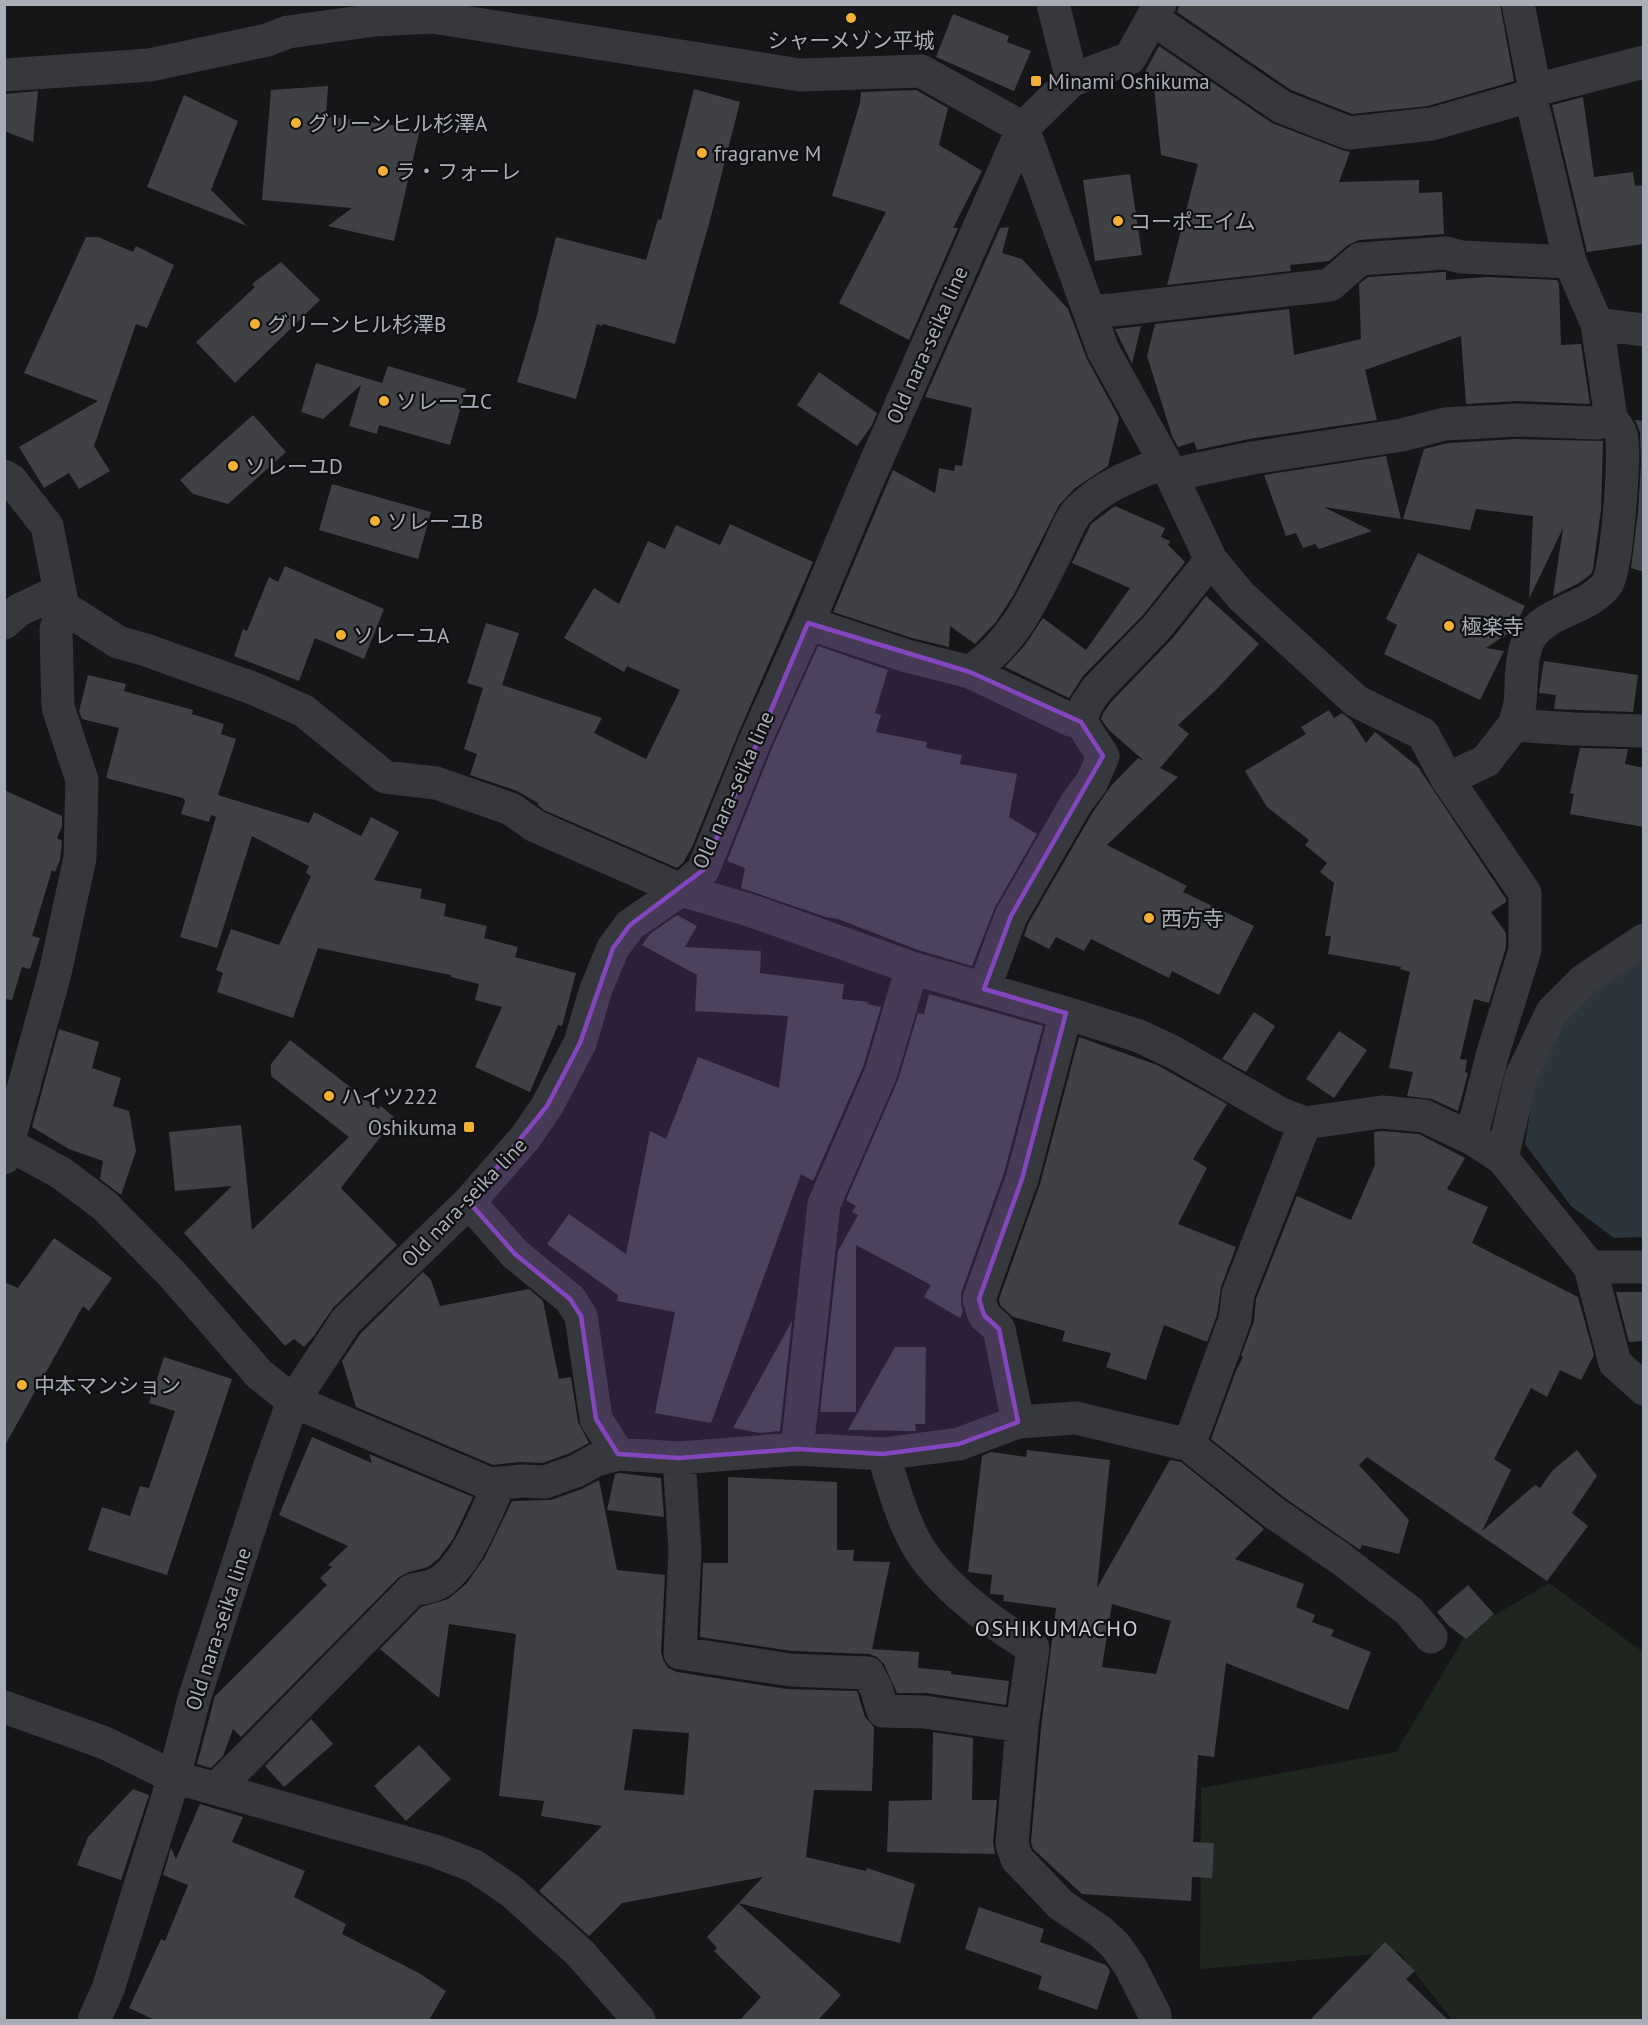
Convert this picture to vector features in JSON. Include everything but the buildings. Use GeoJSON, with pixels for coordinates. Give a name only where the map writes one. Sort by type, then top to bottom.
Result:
{"type":"FeatureCollection","features":[{"type":"Feature","properties":{"kind":"street"},"geometry":{"type":"LineString","coordinates":[[1053,4],[1072,80]]}},
{"type":"Feature","properties":{"kind":"street"},"geometry":{"type":"LineString","coordinates":[[1447,779],[1486,761],[1514,725],[1520,706],[1525,653],[1530,639],[1544,623],[1592,596],[1608,584],[1617,548],[1621,434],[1611,418],[1597,324],[1570,262],[1532,102],[1535,90],[1518,4]]}},
{"type":"Feature","properties":{"kind":"street"},"geometry":{"type":"LineString","coordinates":[[1156,12],[1282,107],[1349,134],[1432,124],[1526,97],[1535,90],[1644,62]]}},
{"type":"Feature","properties":{"kind":"street","name":"Old nara-seika line"},"geometry":{"type":"LineString","coordinates":[[93,2020],[108,1989],[174,1777],[194,1699],[293,1401],[346,1321],[470,1202],[525,1138],[547,1106],[580,1043],[596,989],[613,948],[630,925],[681,890],[703,870],[755,741],[1023,128],[1072,80],[1130,58],[1156,12]]}},
{"type":"Feature","properties":{"kind":"street"},"geometry":{"type":"LineString","coordinates":[[4,75],[150,66],[267,40],[288,32],[375,20],[432,17],[800,75],[921,72],[1023,128],[1103,350],[1168,469],[1211,560],[1241,596],[1356,701],[1423,734],[1447,779],[1525,893],[1525,950],[1492,1056],[1471,1138]]}},
{"type":"Feature","properties":{"kind":"street"},"geometry":{"type":"LineString","coordinates":[[1089,311],[1329,285],[1360,259],[1446,253],[1461,257],[1570,262]]}},
{"type":"Feature","properties":{"kind":"street"},"geometry":{"type":"LineString","coordinates":[[1597,324],[1644,330]]}},
{"type":"Feature","properties":{"kind":"street"},"geometry":{"type":"LineString","coordinates":[[970,672],[987,661],[1016,628],[1076,514],[1096,495],[1117,482],[1168,469],[1401,435],[1444,424],[1517,420],[1597,423],[1611,418]]}},
{"type":"Feature","properties":{"kind":"street"},"geometry":{"type":"LineString","coordinates":[[4,476],[11,480],[47,526],[61,599],[56,629],[58,707],[82,780],[80,858],[55,973],[6,1148],[61,1173],[105,1206],[172,1274],[259,1374],[293,1401],[490,1484],[545,1482],[576,1472],[596,1460],[618,1454],[679,1458],[797,1449],[883,1454],[958,1444],[1018,1422],[1076,1418],[1189,1445],[1274,1513],[1337,1556],[1409,1611],[1431,1637]]}},
{"type":"Feature","properties":{"kind":"street"},"geometry":{"type":"LineString","coordinates":[[1081,722],[1086,705],[1097,689],[1157,627],[1211,560]]}},
{"type":"Feature","properties":{"kind":"street"},"geometry":{"type":"LineString","coordinates":[[4,623],[19,610],[61,599]]}},
{"type":"Feature","properties":{"kind":"street"},"geometry":{"type":"LineString","coordinates":[[61,599],[118,642],[255,689],[304,711],[385,777],[435,783],[511,809],[535,826],[681,890],[753,911],[912,968],[1139,1036],[1173,1052],[1281,1114],[1305,1123],[1382,1112],[1424,1116],[1471,1138],[1502,1158],[1590,1267],[1615,1363],[1644,1389]]}},
{"type":"Feature","properties":{"kind":"street"},"geometry":{"type":"LineString","coordinates":[[808,623],[907,656],[970,672],[1071,720],[1081,722],[1103,756],[1092,782],[1077,802],[1011,916],[984,989]]}},
{"type":"Feature","properties":{"kind":"street"},"geometry":{"type":"LineString","coordinates":[[1514,725],[1644,730]]}},
{"type":"Feature","properties":{"kind":"street"},"geometry":{"type":"LineString","coordinates":[[1502,1158],[1521,1077],[1552,1011],[1584,980],[1644,940]]}},
{"type":"Feature","properties":{"kind":"street"},"geometry":{"type":"LineString","coordinates":[[797,1449],[824,1204],[881,1073],[912,968]]}},
{"type":"Feature","properties":{"kind":"street"},"geometry":{"type":"LineString","coordinates":[[1018,1422],[999,1329],[984,1315],[979,1299],[1022,1179],[1066,1013]]}},
{"type":"Feature","properties":{"kind":"street"},"geometry":{"type":"LineString","coordinates":[[1189,1445],[1235,1319],[1238,1294],[1305,1123]]}},
{"type":"Feature","properties":{"kind":"street"},"geometry":{"type":"LineString","coordinates":[[470,1202],[516,1254],[570,1299],[580,1316],[596,1419],[618,1454]]}},
{"type":"Feature","properties":{"kind":"street"},"geometry":{"type":"LineString","coordinates":[[1590,1267],[1644,1267]]}},
{"type":"Feature","properties":{"kind":"street"},"geometry":{"type":"LineString","coordinates":[[883,1454],[904,1518],[918,1546],[942,1578],[1002,1629],[1033,1648],[1022,1726],[1012,1844],[1017,1859],[1060,1905],[1100,1931],[1115,1945],[1130,1966],[1155,2015],[1155,2020]]}},
{"type":"Feature","properties":{"kind":"street"},"geometry":{"type":"LineString","coordinates":[[679,1458],[685,1551],[680,1653],[790,1670],[868,1673],[876,1688],[883,1711],[924,1713],[1022,1726]]}},
{"type":"Feature","properties":{"kind":"street"},"geometry":{"type":"LineString","coordinates":[[217,1788],[412,1590],[432,1586],[444,1579],[465,1556],[500,1483]]}},
{"type":"Feature","properties":{"kind":"street"},"geometry":{"type":"LineString","coordinates":[[4,1707],[105,1743],[174,1777],[435,1851],[474,1866],[511,1891],[580,1953],[639,2020]]}},
{"type":"Feature","properties":{"kind":"highlighted area"},"geometry":{"type":"Polygon","coordinates":[[[808,623],[970,672],[1081,722],[1103,756],[1011,916],[984,989],[1066,1013],[1022,1179],[979,1299],[984,1315],[999,1329],[1018,1422],[959,1444],[883,1454],[797,1449],[679,1458],[618,1454],[596,1419],[581,1316],[570,1299],[515,1254],[469,1202],[547,1106],[580,1043],[613,948],[630,925],[703,870],[808,623]]]}},
{"type":"Feature","properties":{"kind":"shaded area"},"geometry":{"type":"Polygon","coordinates":[[[1643,947],[1643,1237],[1614,1238],[1571,1206],[1525,1144],[1540,1046],[1588,976],[1643,947]]]}},
{"type":"Feature","properties":{"kind":"shaded area"},"geometry":{"type":"Polygon","coordinates":[[[1549,1583],[1643,1652],[1643,2020],[1452,2020],[1399,1952],[1200,1969],[1201,1788],[1396,1752],[1468,1631],[1549,1583]]]}},
{"type":"Feature","properties":{"kind":"place","name":"シャーメゾン平城"},"geometry":{"type":"Point","coordinates":[851,18]}},
{"type":"Feature","properties":{"kind":"place","name":"Minami Oshikuma"},"geometry":{"type":"Point","coordinates":[1036,81]}},
{"type":"Feature","properties":{"kind":"place","name":"グリーンヒル杉澤A"},"geometry":{"type":"Point","coordinates":[296,123]}},
{"type":"Feature","properties":{"kind":"place","name":"fragranve M"},"geometry":{"type":"Point","coordinates":[702,153]}},
{"type":"Feature","properties":{"kind":"place","name":"ラ・フォーレ"},"geometry":{"type":"Point","coordinates":[383,171]}},
{"type":"Feature","properties":{"kind":"place","name":"コーポエイム"},"geometry":{"type":"Point","coordinates":[1118,221]}},
{"type":"Feature","properties":{"kind":"place","name":"グリーンヒル杉澤B"},"geometry":{"type":"Point","coordinates":[255,324]}},
{"type":"Feature","properties":{"kind":"place","name":"ソレーユC"},"geometry":{"type":"Point","coordinates":[384,401]}},
{"type":"Feature","properties":{"kind":"place","name":"ソレーユD"},"geometry":{"type":"Point","coordinates":[233,466]}},
{"type":"Feature","properties":{"kind":"place","name":"ソレーユB"},"geometry":{"type":"Point","coordinates":[375,521]}},
{"type":"Feature","properties":{"kind":"place","name":"極楽寺"},"geometry":{"type":"Point","coordinates":[1449,626]}},
{"type":"Feature","properties":{"kind":"place","name":"ソレーユA"},"geometry":{"type":"Point","coordinates":[341,635]}},
{"type":"Feature","properties":{"kind":"place","name":"西方寺"},"geometry":{"type":"Point","coordinates":[1149,918]}},
{"type":"Feature","properties":{"kind":"place","name":"ハイツ222"},"geometry":{"type":"Point","coordinates":[329,1096]}},
{"type":"Feature","properties":{"kind":"place","name":"Oshikuma"},"geometry":{"type":"Point","coordinates":[469,1127]}},
{"type":"Feature","properties":{"kind":"place","name":"中本マンション"},"geometry":{"type":"Point","coordinates":[22,1385]}},
{"type":"Feature","properties":{"kind":"district","name":"OSHIKUMACHO"},"geometry":{"type":"Point","coordinates":[1057,1628]}}]}
